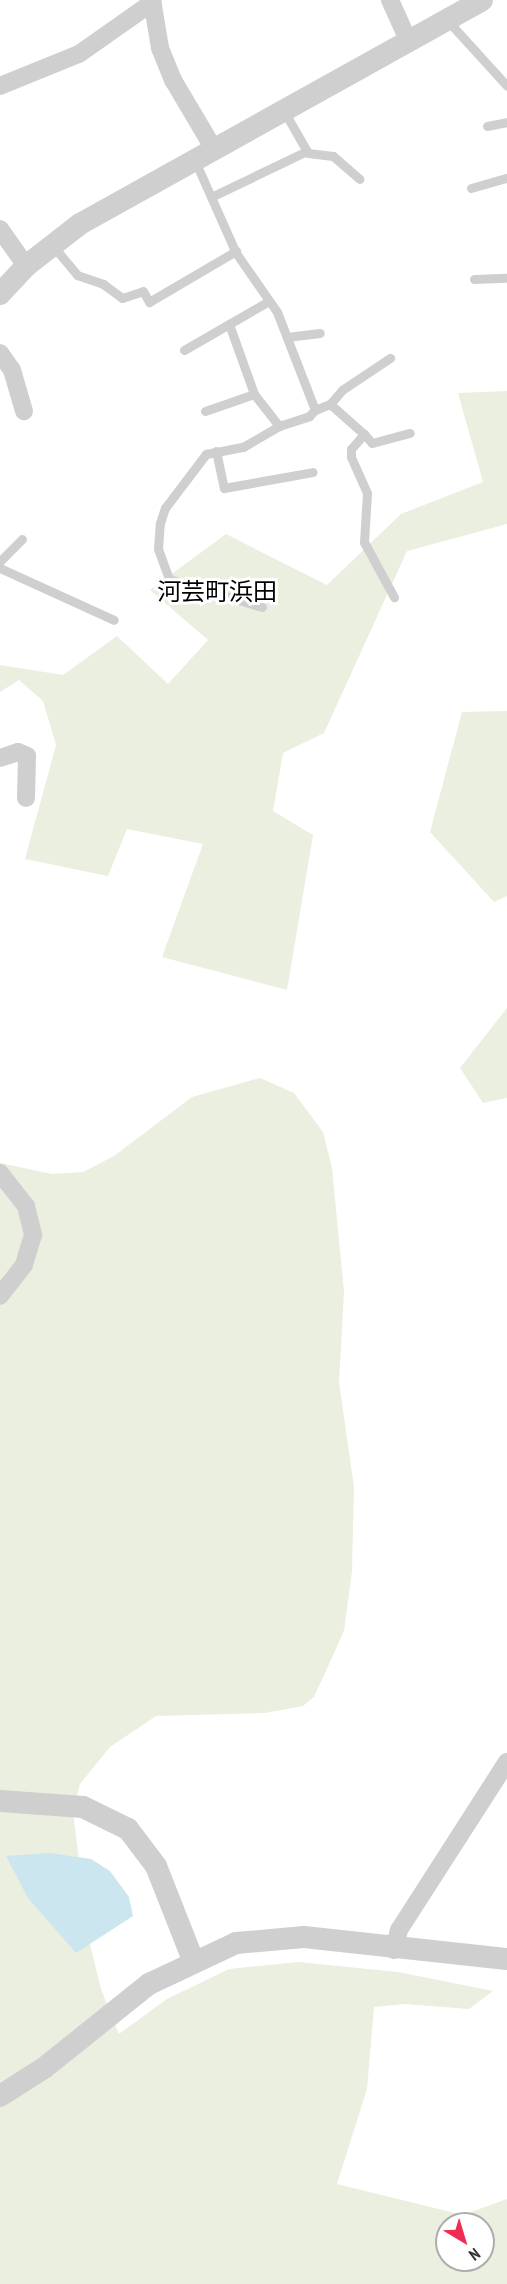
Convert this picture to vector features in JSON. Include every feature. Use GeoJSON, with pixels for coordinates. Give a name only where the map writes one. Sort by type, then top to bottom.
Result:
{"type":"FeatureCollection","features":[{"type":"Feature","properties":{"kind":"street"},"geometry":{"type":"LineString","coordinates":[[390,0],[408,40]]}},
{"type":"Feature","properties":{"kind":"street"},"geometry":{"type":"LineString","coordinates":[[0,294],[26,266],[80,224],[482,0]]}},
{"type":"Feature","properties":{"kind":"street"},"geometry":{"type":"LineString","coordinates":[[0,86],[79,54],[153,1],[160,48],[204,154]]}},
{"type":"Feature","properties":{"kind":"street"},"geometry":{"type":"LineString","coordinates":[[0,229],[26,266]]}},
{"type":"Feature","properties":{"kind":"street"},"geometry":{"type":"LineString","coordinates":[[0,353],[12,370],[24,411]]}},
{"type":"Feature","properties":{"kind":"street"},"geometry":{"type":"LineString","coordinates":[[0,758],[18,752],[27,756],[26,798]]}},
{"type":"Feature","properties":{"kind":"street"},"geometry":{"type":"LineString","coordinates":[[0,1173],[26,1206],[33,1235],[24,1265],[0,1296]]}},
{"type":"Feature","properties":{"kind":"street"},"geometry":{"type":"LineString","coordinates":[[394,1950],[399,1930],[507,1762]]}},
{"type":"Feature","properties":{"kind":"street"},"geometry":{"type":"LineString","coordinates":[[0,1801],[83,1807],[128,1829],[156,1866],[194,1960]]}},
{"type":"Feature","properties":{"kind":"street"},"geometry":{"type":"LineString","coordinates":[[0,2096],[44,2068],[149,1984],[194,1960],[236,1943],[282,1936],[394,1950],[507,1959]]}},
{"type":"Feature","properties":{"kind":"lane"},"geometry":{"type":"LineString","coordinates":[[446,19],[507,86]]}},
{"type":"Feature","properties":{"kind":"lane"},"geometry":{"type":"LineString","coordinates":[[284,110],[307,151]]}},
{"type":"Feature","properties":{"kind":"lane"},"geometry":{"type":"LineString","coordinates":[[488,126],[507,122]]}},
{"type":"Feature","properties":{"kind":"lane"},"geometry":{"type":"LineString","coordinates":[[213,196],[307,151],[333,156],[359,179]]}},
{"type":"Feature","properties":{"kind":"lane"},"geometry":{"type":"LineString","coordinates":[[204,154],[213,196],[236,250],[269,301],[287,337],[315,410]]}},
{"type":"Feature","properties":{"kind":"lane"},"geometry":{"type":"LineString","coordinates":[[471,188],[507,178]]}},
{"type":"Feature","properties":{"kind":"lane"},"geometry":{"type":"LineString","coordinates":[[53,246],[77,275],[103,284],[122,298],[143,291],[148,302],[236,250]]}},
{"type":"Feature","properties":{"kind":"lane"},"geometry":{"type":"LineString","coordinates":[[474,279],[507,278]]}},
{"type":"Feature","properties":{"kind":"lane"},"geometry":{"type":"LineString","coordinates":[[184,350],[269,301]]}},
{"type":"Feature","properties":{"kind":"lane"},"geometry":{"type":"LineString","coordinates":[[229,324],[254,394],[279,426]]}},
{"type":"Feature","properties":{"kind":"lane"},"geometry":{"type":"LineString","coordinates":[[287,337],[320,333]]}},
{"type":"Feature","properties":{"kind":"lane"},"geometry":{"type":"LineString","coordinates":[[262,607],[250,600],[177,584],[162,567],[158,537],[162,514],[198,460],[216,451],[243,447],[279,426],[298,422],[315,410],[330,404],[342,390],[390,358]]}},
{"type":"Feature","properties":{"kind":"lane"},"geometry":{"type":"LineString","coordinates":[[205,411],[254,394]]}},
{"type":"Feature","properties":{"kind":"lane"},"geometry":{"type":"LineString","coordinates":[[330,404],[372,443],[410,433]]}},
{"type":"Feature","properties":{"kind":"lane"},"geometry":{"type":"LineString","coordinates":[[364,435],[351,449],[351,457],[367,493],[364,542],[394,597]]}},
{"type":"Feature","properties":{"kind":"lane"},"geometry":{"type":"LineString","coordinates":[[216,451],[224,488],[313,472]]}},
{"type":"Feature","properties":{"kind":"lane"},"geometry":{"type":"LineString","coordinates":[[0,561],[22,539]]}},
{"type":"Feature","properties":{"kind":"lane"},"geometry":{"type":"LineString","coordinates":[[0,568],[114,620]]}},
{"type":"Feature","properties":{"kind":"green space"},"geometry":{"type":"Polygon","coordinates":[[[507,391],[507,524],[407,551],[324,733],[283,753],[273,811],[313,835],[287,990],[162,957],[203,844],[127,829],[108,876],[25,859],[56,745],[43,701],[19,680],[0,692],[0,665],[63,675],[117,636],[168,684],[208,640],[150,590],[226,534],[327,585],[401,514],[483,482],[458,393],[507,391]]]}},
{"type":"Feature","properties":{"kind":"green space"},"geometry":{"type":"Polygon","coordinates":[[[507,711],[507,896],[494,902],[430,832],[462,712],[507,711]]]}},
{"type":"Feature","properties":{"kind":"green space"},"geometry":{"type":"Polygon","coordinates":[[[507,1008],[507,1098],[483,1103],[460,1068],[507,1008]]]}},
{"type":"Feature","properties":{"kind":"green space"},"geometry":{"type":"Polygon","coordinates":[[[260,1078],[294,1093],[323,1132],[332,1168],[344,1292],[339,1382],[354,1487],[352,1571],[344,1631],[314,1697],[303,1706],[265,1713],[156,1716],[110,1747],[80,1784],[73,1812],[89,1940],[101,1989],[119,2034],[167,1999],[229,1969],[299,1962],[398,1972],[493,1991],[469,2009],[405,2004],[374,2007],[367,2089],[337,2184],[451,2212],[435,2212],[435,2272],[495,2272],[495,2212],[471,2212],[507,2199],[507,2284],[0,2284],[0,1163],[52,1174],[83,1172],[114,1156],[192,1097],[260,1078]]]}},
{"type":"Feature","properties":{"kind":"water"},"geometry":{"type":"Polygon","coordinates":[[[50,1853],[91,1859],[110,1871],[129,1897],[133,1916],[76,1953],[28,1898],[6,1856],[50,1853]]]}},
{"type":"Feature","properties":{"kind":"district","name":"河芸町浜田"},"geometry":{"type":"Point","coordinates":[217,592]}}]}
